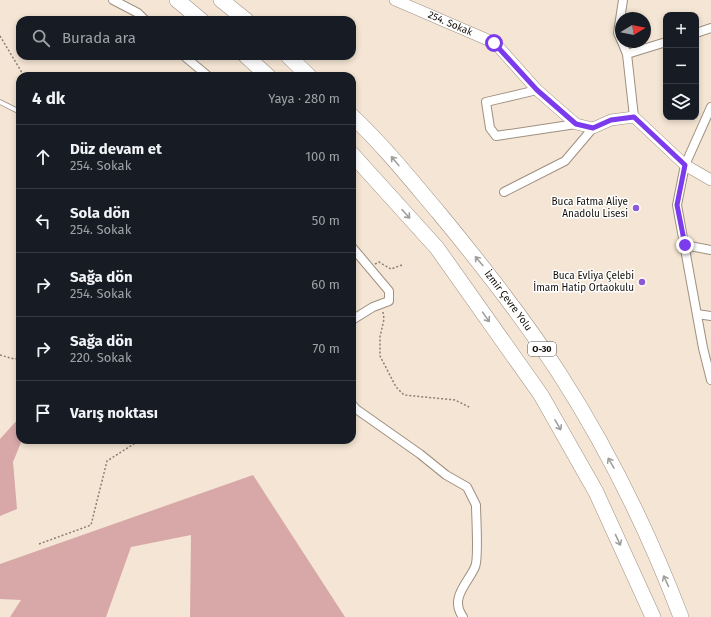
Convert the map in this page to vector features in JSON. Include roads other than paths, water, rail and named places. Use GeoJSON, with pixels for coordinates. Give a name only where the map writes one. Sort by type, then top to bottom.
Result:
{"type":"FeatureCollection","features":[{"type":"Feature","properties":{"kind":"highway"},"geometry":{"type":"LineString","coordinates":[[177,0],[196,16]]}},
{"type":"Feature","properties":{"kind":"highway"},"geometry":{"type":"LineString","coordinates":[[221,0],[241,16]]}},
{"type":"Feature","properties":{"kind":"highway"},"geometry":{"type":"LineString","coordinates":[[250,60],[264,72]]}},
{"type":"Feature","properties":{"kind":"highway"},"geometry":{"type":"LineString","coordinates":[[292,60],[305,72]]}},
{"type":"Feature","properties":{"kind":"highway","name":"İzmir Çevre Yolu"},"geometry":{"type":"LineString","coordinates":[[356,120],[376,138],[489,274],[559,373],[618,475],[670,588],[681,617]]}},
{"type":"Feature","properties":{"kind":"highway","name":"O-30"},"geometry":{"type":"LineString","coordinates":[[356,158],[437,248],[541,395],[596,492],[652,617]]}},
{"type":"Feature","properties":{"kind":"street"},"geometry":{"type":"LineString","coordinates":[[113,0],[141,16]]}},
{"type":"Feature","properties":{"kind":"street","name":"254. Sokak"},"geometry":{"type":"LineString","coordinates":[[395,0],[494,43],[537,90],[576,124],[593,128]]}},
{"type":"Feature","properties":{"kind":"street"},"geometry":{"type":"LineString","coordinates":[[621,12],[623,0]]}},
{"type":"Feature","properties":{"kind":"street"},"geometry":{"type":"LineString","coordinates":[[699,32],[711,28]]}},
{"type":"Feature","properties":{"kind":"street"},"geometry":{"type":"LineString","coordinates":[[627,54],[663,43]]}},
{"type":"Feature","properties":{"kind":"street"},"geometry":{"type":"LineString","coordinates":[[625,48],[627,54],[634,117],[685,165],[711,180]]}},
{"type":"Feature","properties":{"kind":"street"},"geometry":{"type":"LineString","coordinates":[[189,60],[203,72]]}},
{"type":"Feature","properties":{"kind":"street"},"geometry":{"type":"LineString","coordinates":[[537,90],[486,102],[490,128],[496,136],[576,124]]}},
{"type":"Feature","properties":{"kind":"street"},"geometry":{"type":"LineString","coordinates":[[711,107],[685,165],[677,205],[697,314],[707,349],[711,380]]}},
{"type":"Feature","properties":{"kind":"street"},"geometry":{"type":"LineString","coordinates":[[504,192],[564,161],[593,128],[611,120],[634,117]]}},
{"type":"Feature","properties":{"kind":"street"},"geometry":{"type":"LineString","coordinates":[[685,245],[711,250]]}},
{"type":"Feature","properties":{"kind":"street"},"geometry":{"type":"LineString","coordinates":[[356,252],[369,269],[389,290],[389,301],[356,318]]}},
{"type":"Feature","properties":{"kind":"street"},"geometry":{"type":"LineString","coordinates":[[697,314],[711,316]]}},
{"type":"Feature","properties":{"kind":"street"},"geometry":{"type":"LineString","coordinates":[[356,409],[420,454],[446,475],[467,487],[472,496],[476,505],[476,566],[462,586],[458,602],[464,617]]}},
{"type":"Feature","properties":{"kind":"lane"},"geometry":{"type":"LineString","coordinates":[[0,102],[16,110]]}},
{"type":"Feature","properties":{"kind":"place","name":"Buca Fatma Aliye Anadolu Lisesi"},"geometry":{"type":"Point","coordinates":[636,208]}},
{"type":"Feature","properties":{"kind":"place","name":"Buca Evliya Çelebi İmam Hatip Ortaokulu"},"geometry":{"type":"Point","coordinates":[642,282]}}]}
